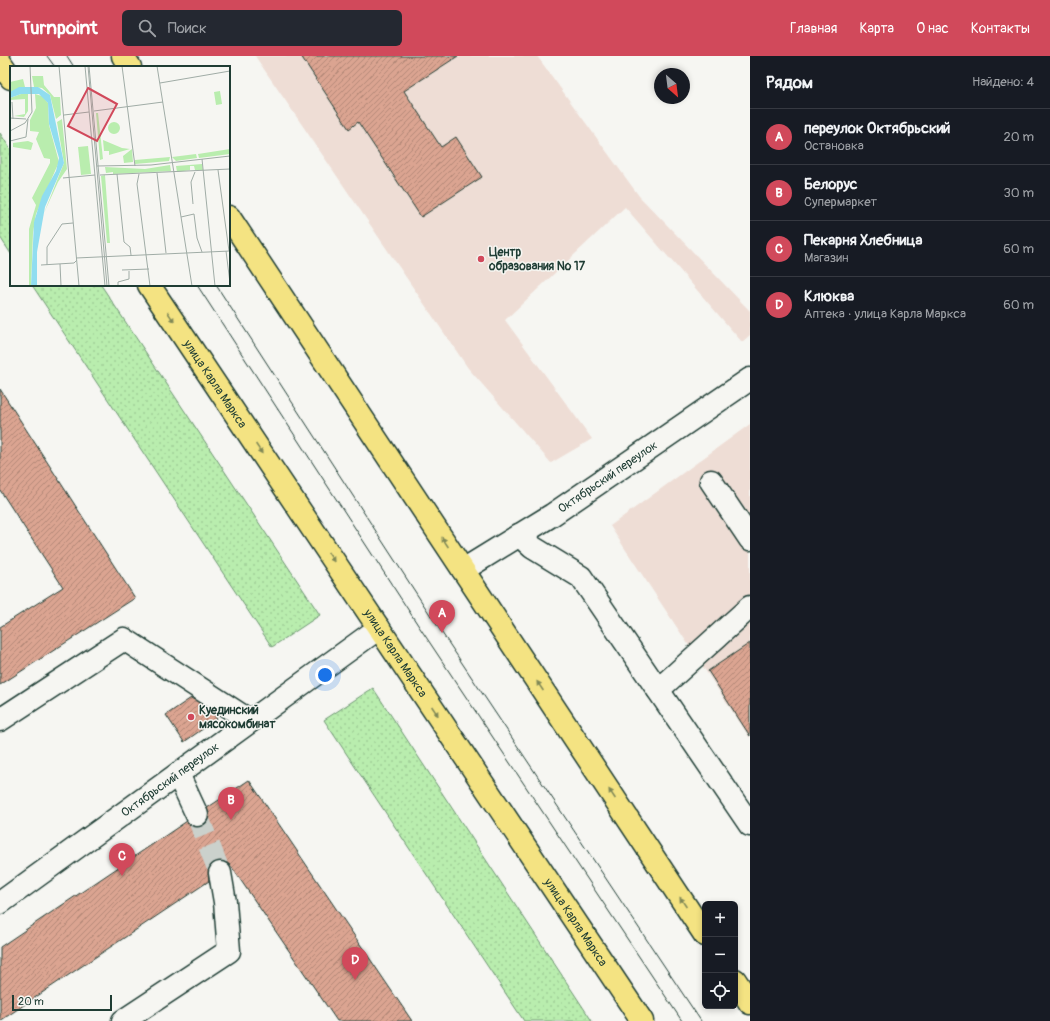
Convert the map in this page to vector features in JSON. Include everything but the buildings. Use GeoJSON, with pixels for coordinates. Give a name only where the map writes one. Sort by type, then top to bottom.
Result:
{"type":"FeatureCollection","features":[{"type":"Feature","properties":{"kind":"main road"},"geometry":{"type":"LineString","coordinates":[[123,56],[129,66]]}},
{"type":"Feature","properties":{"kind":"main road"},"geometry":{"type":"LineString","coordinates":[[0,62],[10,77]]}},
{"type":"Feature","properties":{"kind":"main road"},"geometry":{"type":"LineString","coordinates":[[230,219],[702,930]]}},
{"type":"Feature","properties":{"kind":"main road","name":"улица Карла Маркса"},"geometry":{"type":"LineString","coordinates":[[151,286],[642,1021]]}},
{"type":"Feature","properties":{"kind":"main road"},"geometry":{"type":"LineString","coordinates":[[738,985],[750,1003]]}},
{"type":"Feature","properties":{"kind":"street","name":"Октябрьский переулок"},"geometry":{"type":"LineString","coordinates":[[463,570],[552,515],[750,379]]}},
{"type":"Feature","properties":{"kind":"street"},"geometry":{"type":"LineString","coordinates":[[711,481],[750,539]]}},
{"type":"Feature","properties":{"kind":"street"},"geometry":{"type":"LineString","coordinates":[[519,535],[532,547],[581,577],[750,825]]}},
{"type":"Feature","properties":{"kind":"street"},"geometry":{"type":"LineString","coordinates":[[658,690],[750,607]]}},
{"type":"Feature","properties":{"kind":"street","name":"Октябрьский переулок"},"geometry":{"type":"LineString","coordinates":[[0,903],[379,628]]}},
{"type":"Feature","properties":{"kind":"street"},"geometry":{"type":"LineString","coordinates":[[0,720],[124,639],[250,721]]}},
{"type":"Feature","properties":{"kind":"street"},"geometry":{"type":"LineString","coordinates":[[178,774],[197,815]]}},
{"type":"Feature","properties":{"kind":"street"},"geometry":{"type":"LineString","coordinates":[[123,1021],[229,950],[226,902],[220,873]]}},
{"type":"Feature","properties":{"kind":"shaded area","name":"Центр образования № 17"},"geometry":{"type":"Polygon","coordinates":[[[255,56],[537,56],[639,196],[750,311],[750,335],[742,342],[625,207],[505,320],[592,439],[551,463],[468,368],[255,56]]]}},
{"type":"Feature","properties":{"kind":"shaded area"},"geometry":{"type":"Polygon","coordinates":[[[750,424],[750,738],[610,526],[750,424]]]}},
{"type":"Feature","properties":{"kind":"green space"},"geometry":{"type":"Polygon","coordinates":[[[0,133],[10,148],[10,252],[0,237],[0,133]]]}},
{"type":"Feature","properties":{"kind":"green space"},"geometry":{"type":"Polygon","coordinates":[[[33,286],[102,286],[320,615],[272,647],[33,286]]]}},
{"type":"Feature","properties":{"kind":"green space"},"geometry":{"type":"Polygon","coordinates":[[[373,688],[592,1021],[524,1021],[324,720],[373,688]]]}},
{"type":"Feature","properties":{"kind":"tunnel"},"geometry":{"type":"LineString","coordinates":[[197,815],[220,873]]}},
{"type":"Feature","properties":{"kind":"tram line"},"geometry":{"type":"LineString","coordinates":[[47,56],[54,66]]}},
{"type":"Feature","properties":{"kind":"tram line"},"geometry":{"type":"LineString","coordinates":[[67,56],[73,66]]}},
{"type":"Feature","properties":{"kind":"tram line"},"geometry":{"type":"LineString","coordinates":[[198,286],[420,628],[682,1021]]}},
{"type":"Feature","properties":{"kind":"tram line"},"geometry":{"type":"LineString","coordinates":[[217,286],[442,633],[701,1021]]}},
{"type":"Feature","properties":{"kind":"place","name":"Центр образования № 17"},"geometry":{"type":"Point","coordinates":[481,259]}},
{"type":"Feature","properties":{"kind":"place","name":"переулок Октябрьский"},"geometry":{"type":"Point","coordinates":[442,633]}},
{"type":"Feature","properties":{"kind":"place","name":"Куединский мясокомбинат"},"geometry":{"type":"Point","coordinates":[191,717]}},
{"type":"Feature","properties":{"kind":"place","name":"Белорус"},"geometry":{"type":"Point","coordinates":[231,820]}},
{"type":"Feature","properties":{"kind":"place","name":"Пекарня Хлебница"},"geometry":{"type":"Point","coordinates":[122,876]}},
{"type":"Feature","properties":{"kind":"place","name":"Клюква"},"geometry":{"type":"Point","coordinates":[355,980]}}]}
